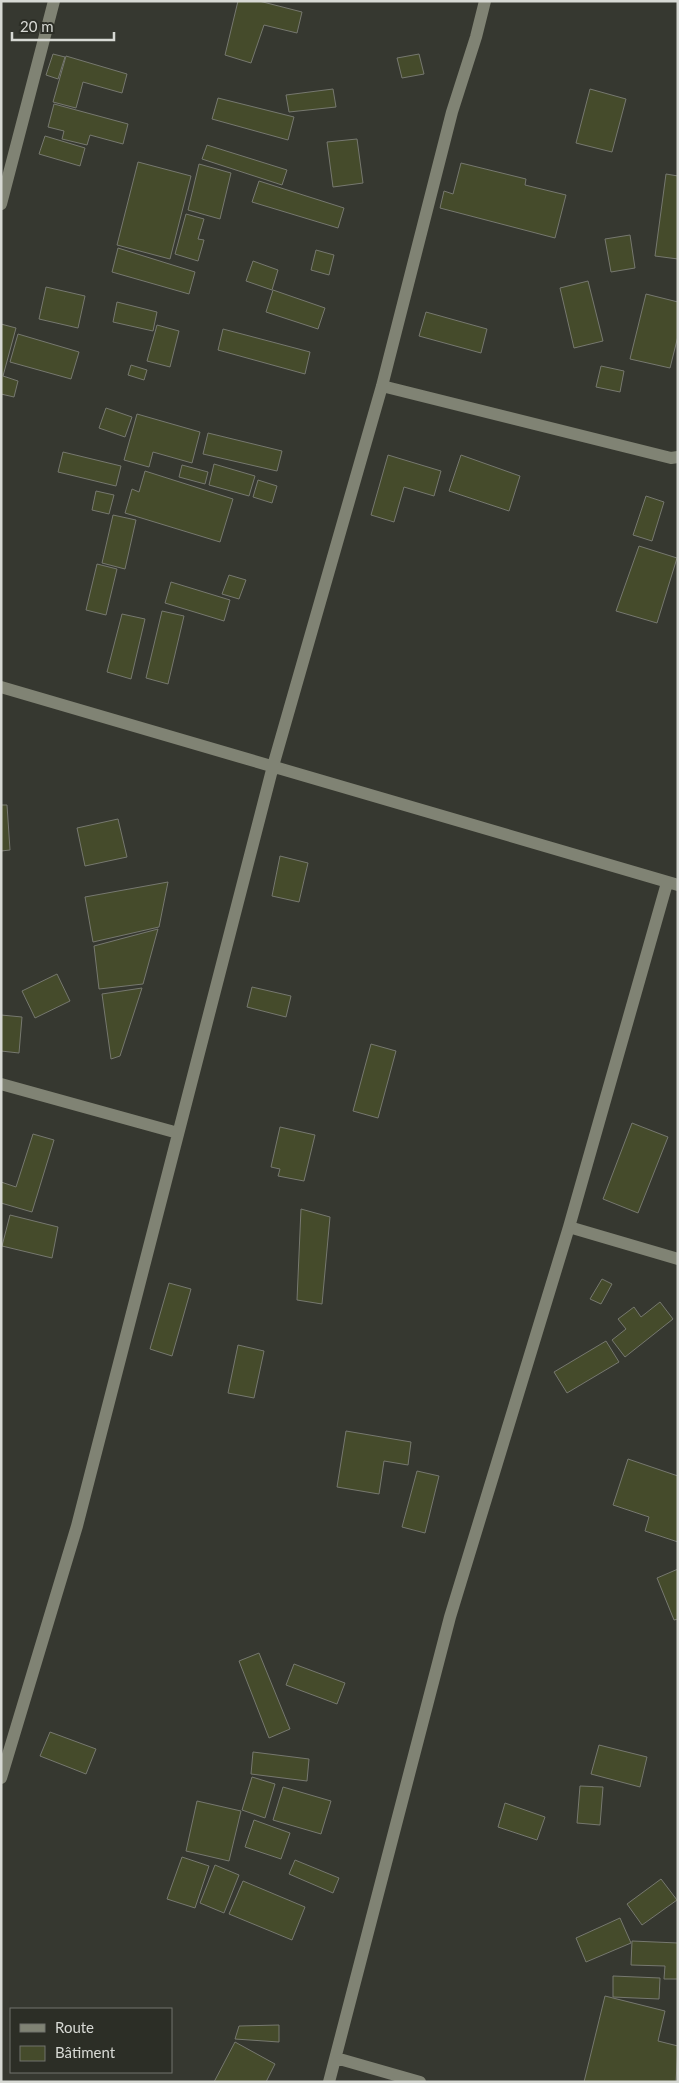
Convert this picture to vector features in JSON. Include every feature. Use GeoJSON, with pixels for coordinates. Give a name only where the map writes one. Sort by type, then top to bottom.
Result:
{"type":"FeatureCollection","features":[{"type":"Feature","properties":{"kind":"street"},"geometry":{"type":"LineString","coordinates":[[1,204],[54,1]]}},
{"type":"Feature","properties":{"kind":"street"},"geometry":{"type":"LineString","coordinates":[[1,1778],[77,1526],[273,766],[382,386],[452,112],[476,37],[485,1]]}},
{"type":"Feature","properties":{"kind":"street"},"geometry":{"type":"LineString","coordinates":[[382,386],[671,458],[678,458]]}},
{"type":"Feature","properties":{"kind":"street"},"geometry":{"type":"LineString","coordinates":[[1,687],[672,884],[450,1617],[330,2082]]}},
{"type":"Feature","properties":{"kind":"street"},"geometry":{"type":"LineString","coordinates":[[1,1084],[178,1134]]}},
{"type":"Feature","properties":{"kind":"street"},"geometry":{"type":"LineString","coordinates":[[569,1227],[678,1259]]}},
{"type":"Feature","properties":{"kind":"street"},"geometry":{"type":"LineString","coordinates":[[336,2058],[420,2082]]}},
{"type":"Feature","properties":{"kind":"building"},"geometry":{"type":"Polygon","coordinates":[[[238,1],[259,1],[302,12],[297,33],[264,25],[251,63],[225,55],[238,1]]]}},
{"type":"Feature","properties":{"kind":"building"},"geometry":{"type":"Polygon","coordinates":[[[53,54],[65,57],[58,79],[46,75],[53,54]]]}},
{"type":"Feature","properties":{"kind":"building"},"geometry":{"type":"Polygon","coordinates":[[[419,54],[424,74],[402,78],[397,58],[419,54]]]}},
{"type":"Feature","properties":{"kind":"building"},"geometry":{"type":"Polygon","coordinates":[[[66,56],[127,74],[122,93],[83,82],[76,108],[53,102],[66,56]]]}},
{"type":"Feature","properties":{"kind":"building"},"geometry":{"type":"Polygon","coordinates":[[[333,89],[336,107],[289,112],[286,95],[333,89]]]}},
{"type":"Feature","properties":{"kind":"building"},"geometry":{"type":"Polygon","coordinates":[[[590,89],[626,99],[612,152],[576,143],[590,89]]]}},
{"type":"Feature","properties":{"kind":"building"},"geometry":{"type":"Polygon","coordinates":[[[218,98],[294,117],[288,140],[212,119],[218,98]]]}},
{"type":"Feature","properties":{"kind":"building"},"geometry":{"type":"Polygon","coordinates":[[[54,104],[128,124],[123,144],[90,135],[87,145],[62,139],[64,131],[48,127],[54,104]]]}},
{"type":"Feature","properties":{"kind":"building"},"geometry":{"type":"Polygon","coordinates":[[[45,136],[85,148],[80,166],[39,154],[45,136]]]}},
{"type":"Feature","properties":{"kind":"building"},"geometry":{"type":"Polygon","coordinates":[[[357,139],[363,183],[333,187],[327,142],[357,139]]]}},
{"type":"Feature","properties":{"kind":"building"},"geometry":{"type":"Polygon","coordinates":[[[207,145],[287,170],[282,185],[202,159],[207,145]]]}},
{"type":"Feature","properties":{"kind":"building"},"geometry":{"type":"Polygon","coordinates":[[[138,162],[191,176],[170,259],[117,245],[138,162]]]}},
{"type":"Feature","properties":{"kind":"building"},"geometry":{"type":"Polygon","coordinates":[[[461,163],[526,179],[525,185],[566,195],[555,238],[440,208],[444,191],[453,194],[461,163]]]}},
{"type":"Feature","properties":{"kind":"building"},"geometry":{"type":"Polygon","coordinates":[[[199,164],[231,173],[220,219],[188,210],[199,164]]]}},
{"type":"Feature","properties":{"kind":"building"},"geometry":{"type":"Polygon","coordinates":[[[666,174],[678,176],[678,259],[655,256],[666,174]]]}},
{"type":"Feature","properties":{"kind":"building"},"geometry":{"type":"Polygon","coordinates":[[[259,181],[344,208],[338,228],[252,202],[259,181]]]}},
{"type":"Feature","properties":{"kind":"building"},"geometry":{"type":"Polygon","coordinates":[[[186,214],[204,219],[198,239],[204,240],[198,261],[175,254],[186,214]]]}},
{"type":"Feature","properties":{"kind":"building"},"geometry":{"type":"Polygon","coordinates":[[[630,235],[635,268],[611,272],[605,239],[630,235]]]}},
{"type":"Feature","properties":{"kind":"building"},"geometry":{"type":"Polygon","coordinates":[[[118,248],[195,272],[189,294],[112,272],[118,248]]]}},
{"type":"Feature","properties":{"kind":"building"},"geometry":{"type":"Polygon","coordinates":[[[316,250],[334,255],[329,275],[311,270],[316,250]]]}},
{"type":"Feature","properties":{"kind":"building"},"geometry":{"type":"Polygon","coordinates":[[[253,261],[278,270],[272,290],[246,281],[253,261]]]}},
{"type":"Feature","properties":{"kind":"building"},"geometry":{"type":"Polygon","coordinates":[[[588,281],[603,341],[574,348],[560,288],[588,281]]]}},
{"type":"Feature","properties":{"kind":"building"},"geometry":{"type":"Polygon","coordinates":[[[46,287],[85,296],[78,328],[39,319],[46,287]]]}},
{"type":"Feature","properties":{"kind":"building"},"geometry":{"type":"Polygon","coordinates":[[[273,290],[325,308],[318,329],[266,312],[273,290]]]}},
{"type":"Feature","properties":{"kind":"building"},"geometry":{"type":"Polygon","coordinates":[[[646,294],[678,302],[678,336],[670,368],[630,359],[646,294]]]}},
{"type":"Feature","properties":{"kind":"building"},"geometry":{"type":"Polygon","coordinates":[[[117,302],[157,312],[153,331],[113,322],[117,302]]]}},
{"type":"Feature","properties":{"kind":"building"},"geometry":{"type":"Polygon","coordinates":[[[426,312],[487,329],[481,353],[419,336],[426,312]]]}},
{"type":"Feature","properties":{"kind":"building"},"geometry":{"type":"Polygon","coordinates":[[[1,324],[16,328],[3,376],[18,381],[14,397],[1,394],[1,324]]]}},
{"type":"Feature","properties":{"kind":"building"},"geometry":{"type":"Polygon","coordinates":[[[157,325],[179,331],[170,367],[147,361],[157,325]]]}},
{"type":"Feature","properties":{"kind":"building"},"geometry":{"type":"Polygon","coordinates":[[[223,329],[310,352],[305,374],[218,350],[223,329]]]}},
{"type":"Feature","properties":{"kind":"building"},"geometry":{"type":"Polygon","coordinates":[[[18,334],[79,352],[71,379],[10,362],[18,334]]]}},
{"type":"Feature","properties":{"kind":"building"},"geometry":{"type":"Polygon","coordinates":[[[131,365],[147,370],[144,380],[128,375],[131,365]]]}},
{"type":"Feature","properties":{"kind":"building"},"geometry":{"type":"Polygon","coordinates":[[[601,366],[624,371],[620,392],[596,387],[601,366]]]}},
{"type":"Feature","properties":{"kind":"building"},"geometry":{"type":"Polygon","coordinates":[[[106,408],[132,417],[125,437],[99,428],[106,408]]]}},
{"type":"Feature","properties":{"kind":"building"},"geometry":{"type":"Polygon","coordinates":[[[137,414],[200,432],[192,463],[153,452],[149,467],[124,460],[137,414]]]}},
{"type":"Feature","properties":{"kind":"building"},"geometry":{"type":"Polygon","coordinates":[[[208,433],[282,451],[277,471],[203,454],[208,433]]]}},
{"type":"Feature","properties":{"kind":"building"},"geometry":{"type":"Polygon","coordinates":[[[63,452],[121,466],[116,486],[58,472],[63,452]]]}},
{"type":"Feature","properties":{"kind":"building"},"geometry":{"type":"Polygon","coordinates":[[[388,455],[441,471],[434,496],[404,487],[394,522],[371,515],[388,455]]]}},
{"type":"Feature","properties":{"kind":"building"},"geometry":{"type":"Polygon","coordinates":[[[461,455],[520,476],[509,511],[449,491],[461,455]]]}},
{"type":"Feature","properties":{"kind":"building"},"geometry":{"type":"Polygon","coordinates":[[[214,464],[255,476],[249,496],[209,485],[214,464]]]}},
{"type":"Feature","properties":{"kind":"building"},"geometry":{"type":"Polygon","coordinates":[[[182,465],[208,472],[205,484],[179,477],[182,465]]]}},
{"type":"Feature","properties":{"kind":"building"},"geometry":{"type":"Polygon","coordinates":[[[145,471],[233,499],[220,542],[125,513],[132,489],[139,492],[145,471]]]}},
{"type":"Feature","properties":{"kind":"building"},"geometry":{"type":"Polygon","coordinates":[[[258,480],[277,486],[272,503],[253,497],[258,480]]]}},
{"type":"Feature","properties":{"kind":"building"},"geometry":{"type":"Polygon","coordinates":[[[96,491],[114,495],[109,514],[92,510],[96,491]]]}},
{"type":"Feature","properties":{"kind":"building"},"geometry":{"type":"Polygon","coordinates":[[[646,496],[664,502],[652,541],[633,535],[646,496]]]}},
{"type":"Feature","properties":{"kind":"building"},"geometry":{"type":"Polygon","coordinates":[[[113,515],[136,520],[125,569],[102,563],[113,515]]]}},
{"type":"Feature","properties":{"kind":"building"},"geometry":{"type":"Polygon","coordinates":[[[639,546],[677,558],[657,623],[616,611],[639,546]]]}},
{"type":"Feature","properties":{"kind":"building"},"geometry":{"type":"Polygon","coordinates":[[[97,564],[117,569],[106,615],[86,610],[97,564]]]}},
{"type":"Feature","properties":{"kind":"building"},"geometry":{"type":"Polygon","coordinates":[[[229,575],[246,580],[239,599],[222,594],[229,575]]]}},
{"type":"Feature","properties":{"kind":"building"},"geometry":{"type":"Polygon","coordinates":[[[171,582],[230,600],[224,621],[165,603],[171,582]]]}},
{"type":"Feature","properties":{"kind":"building"},"geometry":{"type":"Polygon","coordinates":[[[162,611],[184,616],[168,684],[146,678],[162,611]]]}},
{"type":"Feature","properties":{"kind":"building"},"geometry":{"type":"Polygon","coordinates":[[[122,614],[145,619],[131,679],[107,672],[122,614]]]}},
{"type":"Feature","properties":{"kind":"building"},"geometry":{"type":"Polygon","coordinates":[[[1,805],[7,805],[10,850],[1,851],[1,805]]]}},
{"type":"Feature","properties":{"kind":"building"},"geometry":{"type":"Polygon","coordinates":[[[118,819],[127,857],[85,866],[77,828],[118,819]]]}},
{"type":"Feature","properties":{"kind":"building"},"geometry":{"type":"Polygon","coordinates":[[[280,856],[308,863],[299,902],[272,896],[280,856]]]}},
{"type":"Feature","properties":{"kind":"building"},"geometry":{"type":"Polygon","coordinates":[[[168,882],[159,927],[93,942],[85,897],[168,882]]]}},
{"type":"Feature","properties":{"kind":"building"},"geometry":{"type":"Polygon","coordinates":[[[158,929],[143,984],[99,989],[94,946],[158,929]]]}},
{"type":"Feature","properties":{"kind":"building"},"geometry":{"type":"Polygon","coordinates":[[[57,974],[70,1001],[35,1018],[22,991],[57,974]]]}},
{"type":"Feature","properties":{"kind":"building"},"geometry":{"type":"Polygon","coordinates":[[[252,987],[291,996],[286,1017],[247,1007],[252,987]]]}},
{"type":"Feature","properties":{"kind":"building"},"geometry":{"type":"Polygon","coordinates":[[[142,988],[120,1056],[111,1059],[102,994],[142,988]]]}},
{"type":"Feature","properties":{"kind":"building"},"geometry":{"type":"Polygon","coordinates":[[[1,1015],[22,1017],[19,1053],[1,1051],[1,1015]]]}},
{"type":"Feature","properties":{"kind":"building"},"geometry":{"type":"Polygon","coordinates":[[[371,1044],[396,1051],[378,1118],[353,1111],[371,1044]]]}},
{"type":"Feature","properties":{"kind":"building"},"geometry":{"type":"Polygon","coordinates":[[[632,1123],[668,1137],[638,1213],[603,1199],[632,1123]]]}},
{"type":"Feature","properties":{"kind":"building"},"geometry":{"type":"Polygon","coordinates":[[[280,1127],[315,1135],[304,1181],[278,1176],[280,1169],[271,1167],[280,1127]]]}},
{"type":"Feature","properties":{"kind":"building"},"geometry":{"type":"Polygon","coordinates":[[[33,1134],[54,1140],[32,1212],[1,1203],[1,1182],[16,1187],[33,1134]]]}},
{"type":"Feature","properties":{"kind":"building"},"geometry":{"type":"Polygon","coordinates":[[[301,1209],[330,1217],[322,1304],[297,1300],[301,1209]]]}},
{"type":"Feature","properties":{"kind":"building"},"geometry":{"type":"Polygon","coordinates":[[[10,1215],[58,1227],[52,1258],[2,1246],[10,1215]]]}},
{"type":"Feature","properties":{"kind":"building"},"geometry":{"type":"Polygon","coordinates":[[[602,1279],[612,1284],[601,1304],[590,1299],[602,1279]]]}},
{"type":"Feature","properties":{"kind":"building"},"geometry":{"type":"Polygon","coordinates":[[[169,1283],[191,1289],[172,1356],[150,1349],[169,1283]]]}},
{"type":"Feature","properties":{"kind":"building"},"geometry":{"type":"Polygon","coordinates":[[[660,1302],[673,1319],[625,1357],[612,1340],[626,1329],[618,1319],[634,1307],[641,1317],[660,1302]]]}},
{"type":"Feature","properties":{"kind":"building"},"geometry":{"type":"Polygon","coordinates":[[[606,1341],[619,1362],[567,1393],[554,1372],[606,1341]]]}},
{"type":"Feature","properties":{"kind":"building"},"geometry":{"type":"Polygon","coordinates":[[[238,1345],[264,1351],[254,1398],[228,1393],[238,1345]]]}},
{"type":"Feature","properties":{"kind":"building"},"geometry":{"type":"Polygon","coordinates":[[[346,1431],[411,1442],[408,1465],[384,1461],[379,1494],[337,1487],[346,1431]]]}},
{"type":"Feature","properties":{"kind":"building"},"geometry":{"type":"Polygon","coordinates":[[[628,1459],[678,1476],[678,1542],[645,1531],[649,1517],[613,1505],[628,1459]]]}},
{"type":"Feature","properties":{"kind":"building"},"geometry":{"type":"Polygon","coordinates":[[[417,1471],[439,1476],[425,1533],[402,1527],[417,1471]]]}},
{"type":"Feature","properties":{"kind":"building"},"geometry":{"type":"Polygon","coordinates":[[[678,1569],[678,1619],[674,1620],[657,1578],[678,1569]]]}},
{"type":"Feature","properties":{"kind":"building"},"geometry":{"type":"Polygon","coordinates":[[[259,1653],[290,1729],[269,1738],[239,1661],[259,1653]]]}},
{"type":"Feature","properties":{"kind":"building"},"geometry":{"type":"Polygon","coordinates":[[[294,1664],[345,1683],[337,1704],[286,1685],[294,1664]]]}},
{"type":"Feature","properties":{"kind":"building"},"geometry":{"type":"Polygon","coordinates":[[[50,1732],[96,1749],[86,1774],[40,1756],[50,1732]]]}},
{"type":"Feature","properties":{"kind":"building"},"geometry":{"type":"Polygon","coordinates":[[[599,1745],[647,1757],[640,1787],[591,1774],[599,1745]]]}},
{"type":"Feature","properties":{"kind":"building"},"geometry":{"type":"Polygon","coordinates":[[[253,1752],[309,1759],[307,1781],[251,1774],[253,1752]]]}},
{"type":"Feature","properties":{"kind":"building"},"geometry":{"type":"Polygon","coordinates":[[[252,1777],[275,1784],[265,1818],[242,1810],[252,1777]]]}},
{"type":"Feature","properties":{"kind":"building"},"geometry":{"type":"Polygon","coordinates":[[[580,1786],[603,1787],[600,1825],[577,1823],[580,1786]]]}},
{"type":"Feature","properties":{"kind":"building"},"geometry":{"type":"Polygon","coordinates":[[[283,1787],[331,1801],[321,1834],[273,1820],[283,1787]]]}},
{"type":"Feature","properties":{"kind":"building"},"geometry":{"type":"Polygon","coordinates":[[[197,1801],[241,1811],[229,1861],[186,1851],[197,1801]]]}},
{"type":"Feature","properties":{"kind":"building"},"geometry":{"type":"Polygon","coordinates":[[[505,1803],[545,1817],[537,1840],[498,1827],[505,1803]]]}},
{"type":"Feature","properties":{"kind":"building"},"geometry":{"type":"Polygon","coordinates":[[[254,1820],[290,1833],[281,1859],[245,1847],[254,1820]]]}},
{"type":"Feature","properties":{"kind":"building"},"geometry":{"type":"Polygon","coordinates":[[[182,1857],[209,1866],[195,1908],[167,1899],[182,1857]]]}},
{"type":"Feature","properties":{"kind":"building"},"geometry":{"type":"Polygon","coordinates":[[[295,1860],[339,1878],[333,1893],[289,1874],[295,1860]]]}},
{"type":"Feature","properties":{"kind":"building"},"geometry":{"type":"Polygon","coordinates":[[[215,1865],[239,1875],[224,1913],[200,1903],[215,1865]]]}},
{"type":"Feature","properties":{"kind":"building"},"geometry":{"type":"Polygon","coordinates":[[[661,1879],[677,1900],[642,1925],[627,1904],[661,1879]]]}},
{"type":"Feature","properties":{"kind":"building"},"geometry":{"type":"Polygon","coordinates":[[[243,1881],[305,1907],[292,1940],[229,1914],[243,1881]]]}},
{"type":"Feature","properties":{"kind":"building"},"geometry":{"type":"Polygon","coordinates":[[[620,1918],[631,1943],[586,1962],[576,1938],[620,1918]]]}},
{"type":"Feature","properties":{"kind":"building"},"geometry":{"type":"Polygon","coordinates":[[[632,1941],[678,1943],[678,1979],[664,1979],[665,1966],[631,1965],[632,1941]]]}},
{"type":"Feature","properties":{"kind":"building"},"geometry":{"type":"Polygon","coordinates":[[[613,1976],[660,1978],[659,1999],[613,1997],[613,1976]]]}},
{"type":"Feature","properties":{"kind":"building"},"geometry":{"type":"Polygon","coordinates":[[[605,1996],[665,2011],[658,2041],[678,2046],[676,2082],[584,2082],[605,1996]]]}},
{"type":"Feature","properties":{"kind":"building"},"geometry":{"type":"Polygon","coordinates":[[[279,2025],[279,2042],[235,2039],[239,2026],[279,2025]]]}},
{"type":"Feature","properties":{"kind":"building"},"geometry":{"type":"Polygon","coordinates":[[[235,2042],[275,2064],[266,2082],[214,2082],[235,2042]]]}}]}
